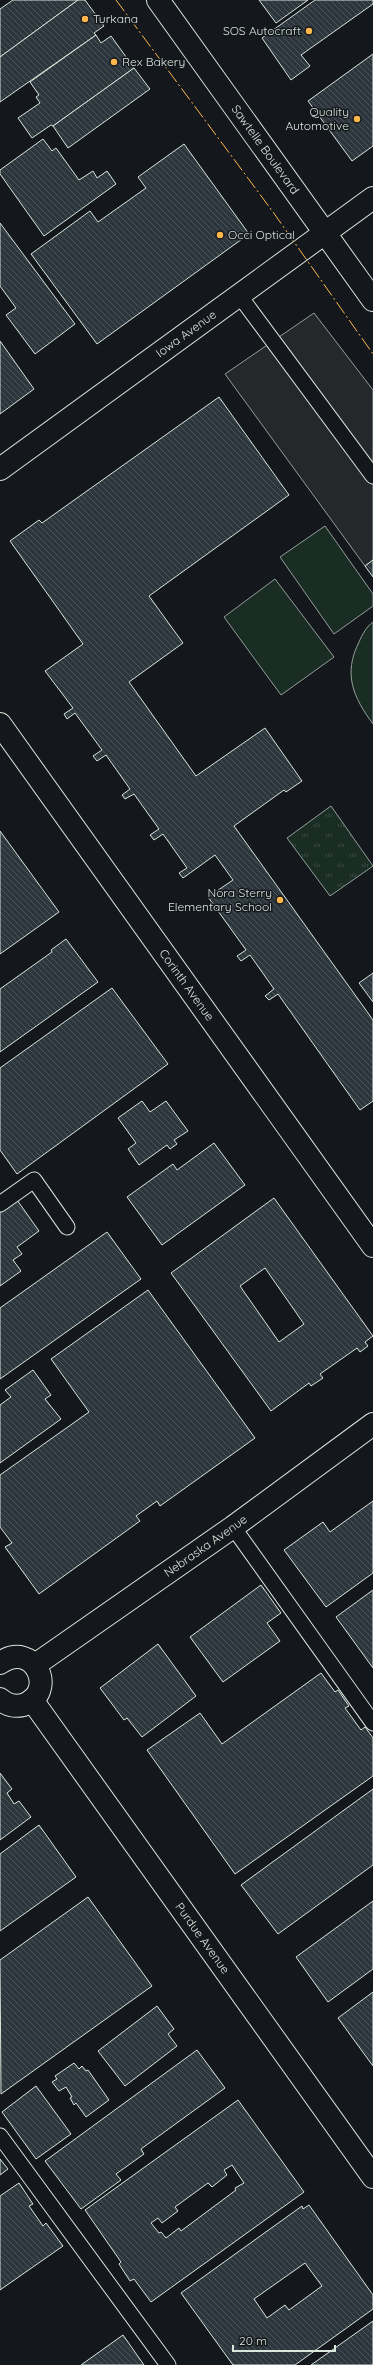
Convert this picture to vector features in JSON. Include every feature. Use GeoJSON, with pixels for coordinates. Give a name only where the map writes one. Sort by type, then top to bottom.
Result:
{"type":"FeatureCollection","features":[{"type":"Feature","properties":{"kind":"street","name":"Sawtelle Boulevard"},"geometry":{"type":"LineString","coordinates":[[158,0],[373,300]]}},
{"type":"Feature","properties":{"kind":"street","name":"Iowa Avenue"},"geometry":{"type":"LineString","coordinates":[[0,469],[373,198]]}},
{"type":"Feature","properties":{"kind":"street","name":"Corinth Avenue"},"geometry":{"type":"LineString","coordinates":[[0,724],[373,1246]]}},
{"type":"Feature","properties":{"kind":"street","name":"Nebraska Avenue"},"geometry":{"type":"LineString","coordinates":[[35,1665],[233,1527],[373,1424]]}},
{"type":"Feature","properties":{"kind":"street"},"geometry":{"type":"LineString","coordinates":[[0,1662],[15,1656],[23,1657],[35,1665],[40,1674],[41,1682],[36,1697],[21,1705],[14,1706],[0,1699]]}},
{"type":"Feature","properties":{"kind":"street","name":"Purdue Avenue"},"geometry":{"type":"LineString","coordinates":[[32,1700],[373,2177]]}},
{"type":"Feature","properties":{"kind":"lane"},"geometry":{"type":"LineString","coordinates":[[239,295],[373,476]]}},
{"type":"Feature","properties":{"kind":"lane"},"geometry":{"type":"LineString","coordinates":[[0,1204],[34,1180],[67,1227]]}},
{"type":"Feature","properties":{"kind":"lane"},"geometry":{"type":"LineString","coordinates":[[233,1527],[373,1723]]}},
{"type":"Feature","properties":{"kind":"lane"},"geometry":{"type":"LineString","coordinates":[[0,2136],[168,2365]]}},
{"type":"Feature","properties":{"kind":"green space"},"geometry":{"type":"Polygon","coordinates":[[[325,526],[373,594],[373,606],[334,634],[280,557],[325,526]]]}},
{"type":"Feature","properties":{"kind":"green space"},"geometry":{"type":"Polygon","coordinates":[[[275,579],[334,657],[281,695],[224,617],[275,579]]]}},
{"type":"Feature","properties":{"kind":"green space"},"geometry":{"type":"Polygon","coordinates":[[[373,622],[373,724],[360,704],[352,685],[351,675],[354,654],[360,639],[373,622]]]}},
{"type":"Feature","properties":{"kind":"green space"},"geometry":{"type":"Polygon","coordinates":[[[331,806],[373,866],[330,896],[287,838],[331,806]]]}},
{"type":"Feature","properties":{"kind":"shaded area"},"geometry":{"type":"Polygon","coordinates":[[[314,313],[373,390],[373,560],[365,566],[225,374],[314,313]]]}},
{"type":"Feature","properties":{"kind":"building"},"geometry":{"type":"Polygon","coordinates":[[[13,0],[78,0],[0,57],[0,9],[13,0]]]}},
{"type":"Feature","properties":{"kind":"building"},"geometry":{"type":"Polygon","coordinates":[[[78,0],[85,0],[104,26],[94,33],[96,35],[0,102],[0,57],[78,0]]]}},
{"type":"Feature","properties":{"kind":"building"},"geometry":{"type":"Polygon","coordinates":[[[259,0],[308,0],[276,23],[259,0]]]}},
{"type":"Feature","properties":{"kind":"building"},"geometry":{"type":"Polygon","coordinates":[[[315,0],[373,0],[373,4],[301,55],[310,66],[291,80],[262,38],[315,0]]]}},
{"type":"Feature","properties":{"kind":"building"},"geometry":{"type":"Polygon","coordinates":[[[96,35],[101,43],[111,36],[134,68],[53,126],[51,125],[32,138],[18,118],[40,103],[36,97],[39,95],[30,82],[96,35]]]}},
{"type":"Feature","properties":{"kind":"building"},"geometry":{"type":"Polygon","coordinates":[[[373,54],[373,146],[352,161],[308,101],[373,54]]]}},
{"type":"Feature","properties":{"kind":"building"},"geometry":{"type":"Polygon","coordinates":[[[134,68],[150,89],[68,148],[53,126],[134,68]]]}},
{"type":"Feature","properties":{"kind":"building"},"geometry":{"type":"Polygon","coordinates":[[[43,139],[52,151],[56,148],[79,180],[93,171],[97,178],[107,171],[116,184],[44,236],[0,174],[0,170],[43,139]]]}},
{"type":"Feature","properties":{"kind":"building"},"geometry":{"type":"Polygon","coordinates":[[[184,144],[249,234],[97,344],[31,254],[90,211],[98,222],[146,188],[138,177],[184,144]]]}},
{"type":"Feature","properties":{"kind":"building"},"geometry":{"type":"Polygon","coordinates":[[[0,223],[75,324],[35,354],[6,315],[16,308],[0,286],[0,223]]]}},
{"type":"Feature","properties":{"kind":"building"},"geometry":{"type":"Polygon","coordinates":[[[0,341],[34,389],[0,414],[0,341]]]}},
{"type":"Feature","properties":{"kind":"building"},"geometry":{"type":"Polygon","coordinates":[[[219,397],[289,495],[149,596],[183,643],[129,682],[196,776],[265,728],[302,781],[286,792],[284,790],[234,826],[373,1020],[373,1101],[360,1110],[278,994],[269,1000],[265,996],[274,989],[250,955],[241,961],[237,956],[246,950],[208,897],[233,880],[215,855],[183,878],[179,873],[187,868],[163,834],[154,840],[150,835],[159,829],[134,794],[125,799],[122,795],[130,789],[106,755],[97,761],[93,756],[102,750],[75,713],[67,719],[64,714],[73,708],[45,671],[83,644],[10,541],[39,520],[42,523],[219,397]]]}},
{"type":"Feature","properties":{"kind":"building"},"geometry":{"type":"Polygon","coordinates":[[[373,560],[373,577],[365,566],[373,560]]]}},
{"type":"Feature","properties":{"kind":"building"},"geometry":{"type":"Polygon","coordinates":[[[0,831],[59,912],[0,954],[0,831]]]}},
{"type":"Feature","properties":{"kind":"building"},"geometry":{"type":"Polygon","coordinates":[[[66,939],[98,982],[0,1052],[0,989],[52,952],[51,950],[66,939]]]}},
{"type":"Feature","properties":{"kind":"building"},"geometry":{"type":"Polygon","coordinates":[[[373,973],[373,1002],[359,983],[373,973]]]}},
{"type":"Feature","properties":{"kind":"building"},"geometry":{"type":"Polygon","coordinates":[[[112,988],[168,1064],[17,1174],[0,1150],[0,1068],[112,988]]]}},
{"type":"Feature","properties":{"kind":"building"},"geometry":{"type":"Polygon","coordinates":[[[142,1101],[150,1112],[166,1101],[188,1131],[174,1140],[177,1144],[170,1149],[167,1145],[139,1165],[128,1149],[136,1143],[118,1118],[142,1101]]]}},
{"type":"Feature","properties":{"kind":"building"},"geometry":{"type":"Polygon","coordinates":[[[214,1143],[245,1185],[162,1245],[127,1197],[173,1164],[177,1170],[214,1143]]]}},
{"type":"Feature","properties":{"kind":"building"},"geometry":{"type":"Polygon","coordinates":[[[274,1198],[373,1336],[365,1342],[368,1346],[360,1352],[357,1348],[320,1374],[323,1378],[311,1386],[309,1383],[271,1411],[171,1273],[274,1198]],[[265,1268],[240,1286],[279,1342],[304,1324],[265,1268]]]}},
{"type":"Feature","properties":{"kind":"building"},"geometry":{"type":"Polygon","coordinates":[[[17,1200],[39,1231],[17,1247],[22,1254],[13,1260],[21,1271],[0,1286],[0,1211],[17,1200]]]}},
{"type":"Feature","properties":{"kind":"building"},"geometry":{"type":"Polygon","coordinates":[[[107,1232],[141,1279],[0,1379],[0,1308],[107,1232]]]}},
{"type":"Feature","properties":{"kind":"building"},"geometry":{"type":"Polygon","coordinates":[[[148,1290],[255,1438],[160,1506],[157,1501],[136,1516],[140,1521],[39,1594],[5,1547],[12,1543],[0,1527],[0,1475],[89,1412],[51,1359],[148,1290]]]}},
{"type":"Feature","properties":{"kind":"building"},"geometry":{"type":"Polygon","coordinates":[[[33,1370],[51,1395],[45,1399],[61,1419],[0,1463],[0,1405],[11,1397],[5,1390],[33,1370]]]}},
{"type":"Feature","properties":{"kind":"building"},"geometry":{"type":"Polygon","coordinates":[[[373,1501],[373,1573],[326,1607],[284,1550],[323,1522],[330,1532],[373,1501]]]}},
{"type":"Feature","properties":{"kind":"building"},"geometry":{"type":"Polygon","coordinates":[[[261,1585],[281,1613],[267,1623],[280,1641],[223,1682],[190,1637],[261,1585]]]}},
{"type":"Feature","properties":{"kind":"building"},"geometry":{"type":"Polygon","coordinates":[[[373,1590],[373,1668],[336,1617],[373,1590]]]}},
{"type":"Feature","properties":{"kind":"building"},"geometry":{"type":"Polygon","coordinates":[[[158,1644],[196,1696],[142,1737],[127,1718],[124,1720],[100,1688],[158,1644]]]}},
{"type":"Feature","properties":{"kind":"building"},"geometry":{"type":"Polygon","coordinates":[[[321,1673],[335,1692],[338,1690],[349,1706],[345,1708],[361,1730],[365,1727],[373,1738],[373,1776],[235,1874],[147,1750],[200,1713],[222,1744],[321,1673]]]}},
{"type":"Feature","properties":{"kind":"building"},"geometry":{"type":"Polygon","coordinates":[[[0,1773],[12,1789],[7,1793],[14,1804],[19,1801],[31,1817],[0,1840],[0,1773]]]}},
{"type":"Feature","properties":{"kind":"building"},"geometry":{"type":"Polygon","coordinates":[[[373,1789],[373,1865],[278,1934],[241,1885],[373,1789]]]}},
{"type":"Feature","properties":{"kind":"building"},"geometry":{"type":"Polygon","coordinates":[[[39,1825],[76,1877],[0,1931],[0,1854],[39,1825]]]}},
{"type":"Feature","properties":{"kind":"building"},"geometry":{"type":"Polygon","coordinates":[[[88,1897],[152,1986],[1,2094],[0,1960],[88,1897]]]}},
{"type":"Feature","properties":{"kind":"building"},"geometry":{"type":"Polygon","coordinates":[[[373,1901],[373,1969],[328,2002],[296,1957],[373,1901]]]}},
{"type":"Feature","properties":{"kind":"building"},"geometry":{"type":"Polygon","coordinates":[[[373,1992],[373,2066],[338,2018],[373,1992]]]}},
{"type":"Feature","properties":{"kind":"building"},"geometry":{"type":"Polygon","coordinates":[[[157,2006],[174,2029],[168,2034],[177,2046],[125,2086],[98,2051],[157,2006]]]}},
{"type":"Feature","properties":{"kind":"building"},"geometry":{"type":"Polygon","coordinates":[[[197,2050],[225,2088],[141,2149],[144,2154],[116,2174],[121,2180],[81,2209],[45,2161],[197,2050]]]}},
{"type":"Feature","properties":{"kind":"building"},"geometry":{"type":"Polygon","coordinates":[[[74,2063],[79,2069],[82,2066],[86,2071],[88,2070],[109,2100],[86,2117],[76,2103],[74,2105],[70,2098],[72,2097],[66,2087],[59,2091],[52,2082],[57,2079],[55,2076],[74,2063]]]}},
{"type":"Feature","properties":{"kind":"building"},"geometry":{"type":"Polygon","coordinates":[[[36,2086],[71,2134],[36,2159],[2,2112],[36,2086]]]}},
{"type":"Feature","properties":{"kind":"building"},"geometry":{"type":"Polygon","coordinates":[[[238,2100],[304,2192],[151,2302],[134,2279],[130,2281],[119,2264],[121,2262],[85,2210],[238,2100]],[[232,2165],[224,2170],[227,2175],[212,2187],[208,2183],[175,2207],[178,2211],[162,2223],[158,2218],[151,2223],[159,2233],[161,2232],[166,2238],[179,2228],[181,2231],[236,2190],[235,2188],[244,2183],[232,2165]]]}},
{"type":"Feature","properties":{"kind":"building"},"geometry":{"type":"Polygon","coordinates":[[[0,2159],[8,2169],[0,2175],[0,2159]]]}},
{"type":"Feature","properties":{"kind":"building"},"geometry":{"type":"Polygon","coordinates":[[[19,2183],[33,2204],[29,2206],[43,2226],[46,2223],[63,2246],[0,2290],[0,2196],[19,2183]]]}},
{"type":"Feature","properties":{"kind":"building"},"geometry":{"type":"Polygon","coordinates":[[[309,2205],[373,2295],[373,2309],[295,2365],[233,2365],[181,2293],[302,2206],[303,2209],[309,2205]],[[305,2263],[254,2299],[267,2318],[285,2305],[289,2310],[322,2286],[305,2263]]]}},
{"type":"Feature","properties":{"kind":"building"},"geometry":{"type":"Polygon","coordinates":[[[373,2321],[373,2365],[311,2365],[373,2321]]]}},
{"type":"Feature","properties":{"kind":"building"},"geometry":{"type":"Polygon","coordinates":[[[123,2335],[144,2365],[81,2365],[123,2335]]]}},
{"type":"Feature","properties":{"kind":"power"},"geometry":{"type":"LineString","coordinates":[[116,0],[273,212],[373,354]]}},
{"type":"Feature","properties":{"kind":"place","name":"Turkana"},"geometry":{"type":"Point","coordinates":[85,19]}},
{"type":"Feature","properties":{"kind":"place","name":"SOS Autocraft"},"geometry":{"type":"Point","coordinates":[309,31]}},
{"type":"Feature","properties":{"kind":"place","name":"Rex Bakery"},"geometry":{"type":"Point","coordinates":[114,62]}},
{"type":"Feature","properties":{"kind":"place","name":"Quality Automotive"},"geometry":{"type":"Point","coordinates":[357,119]}},
{"type":"Feature","properties":{"kind":"place","name":"Occi Optical"},"geometry":{"type":"Point","coordinates":[220,235]}},
{"type":"Feature","properties":{"kind":"place","name":"Nora Sterry Elementary School"},"geometry":{"type":"Point","coordinates":[280,900]}}]}
